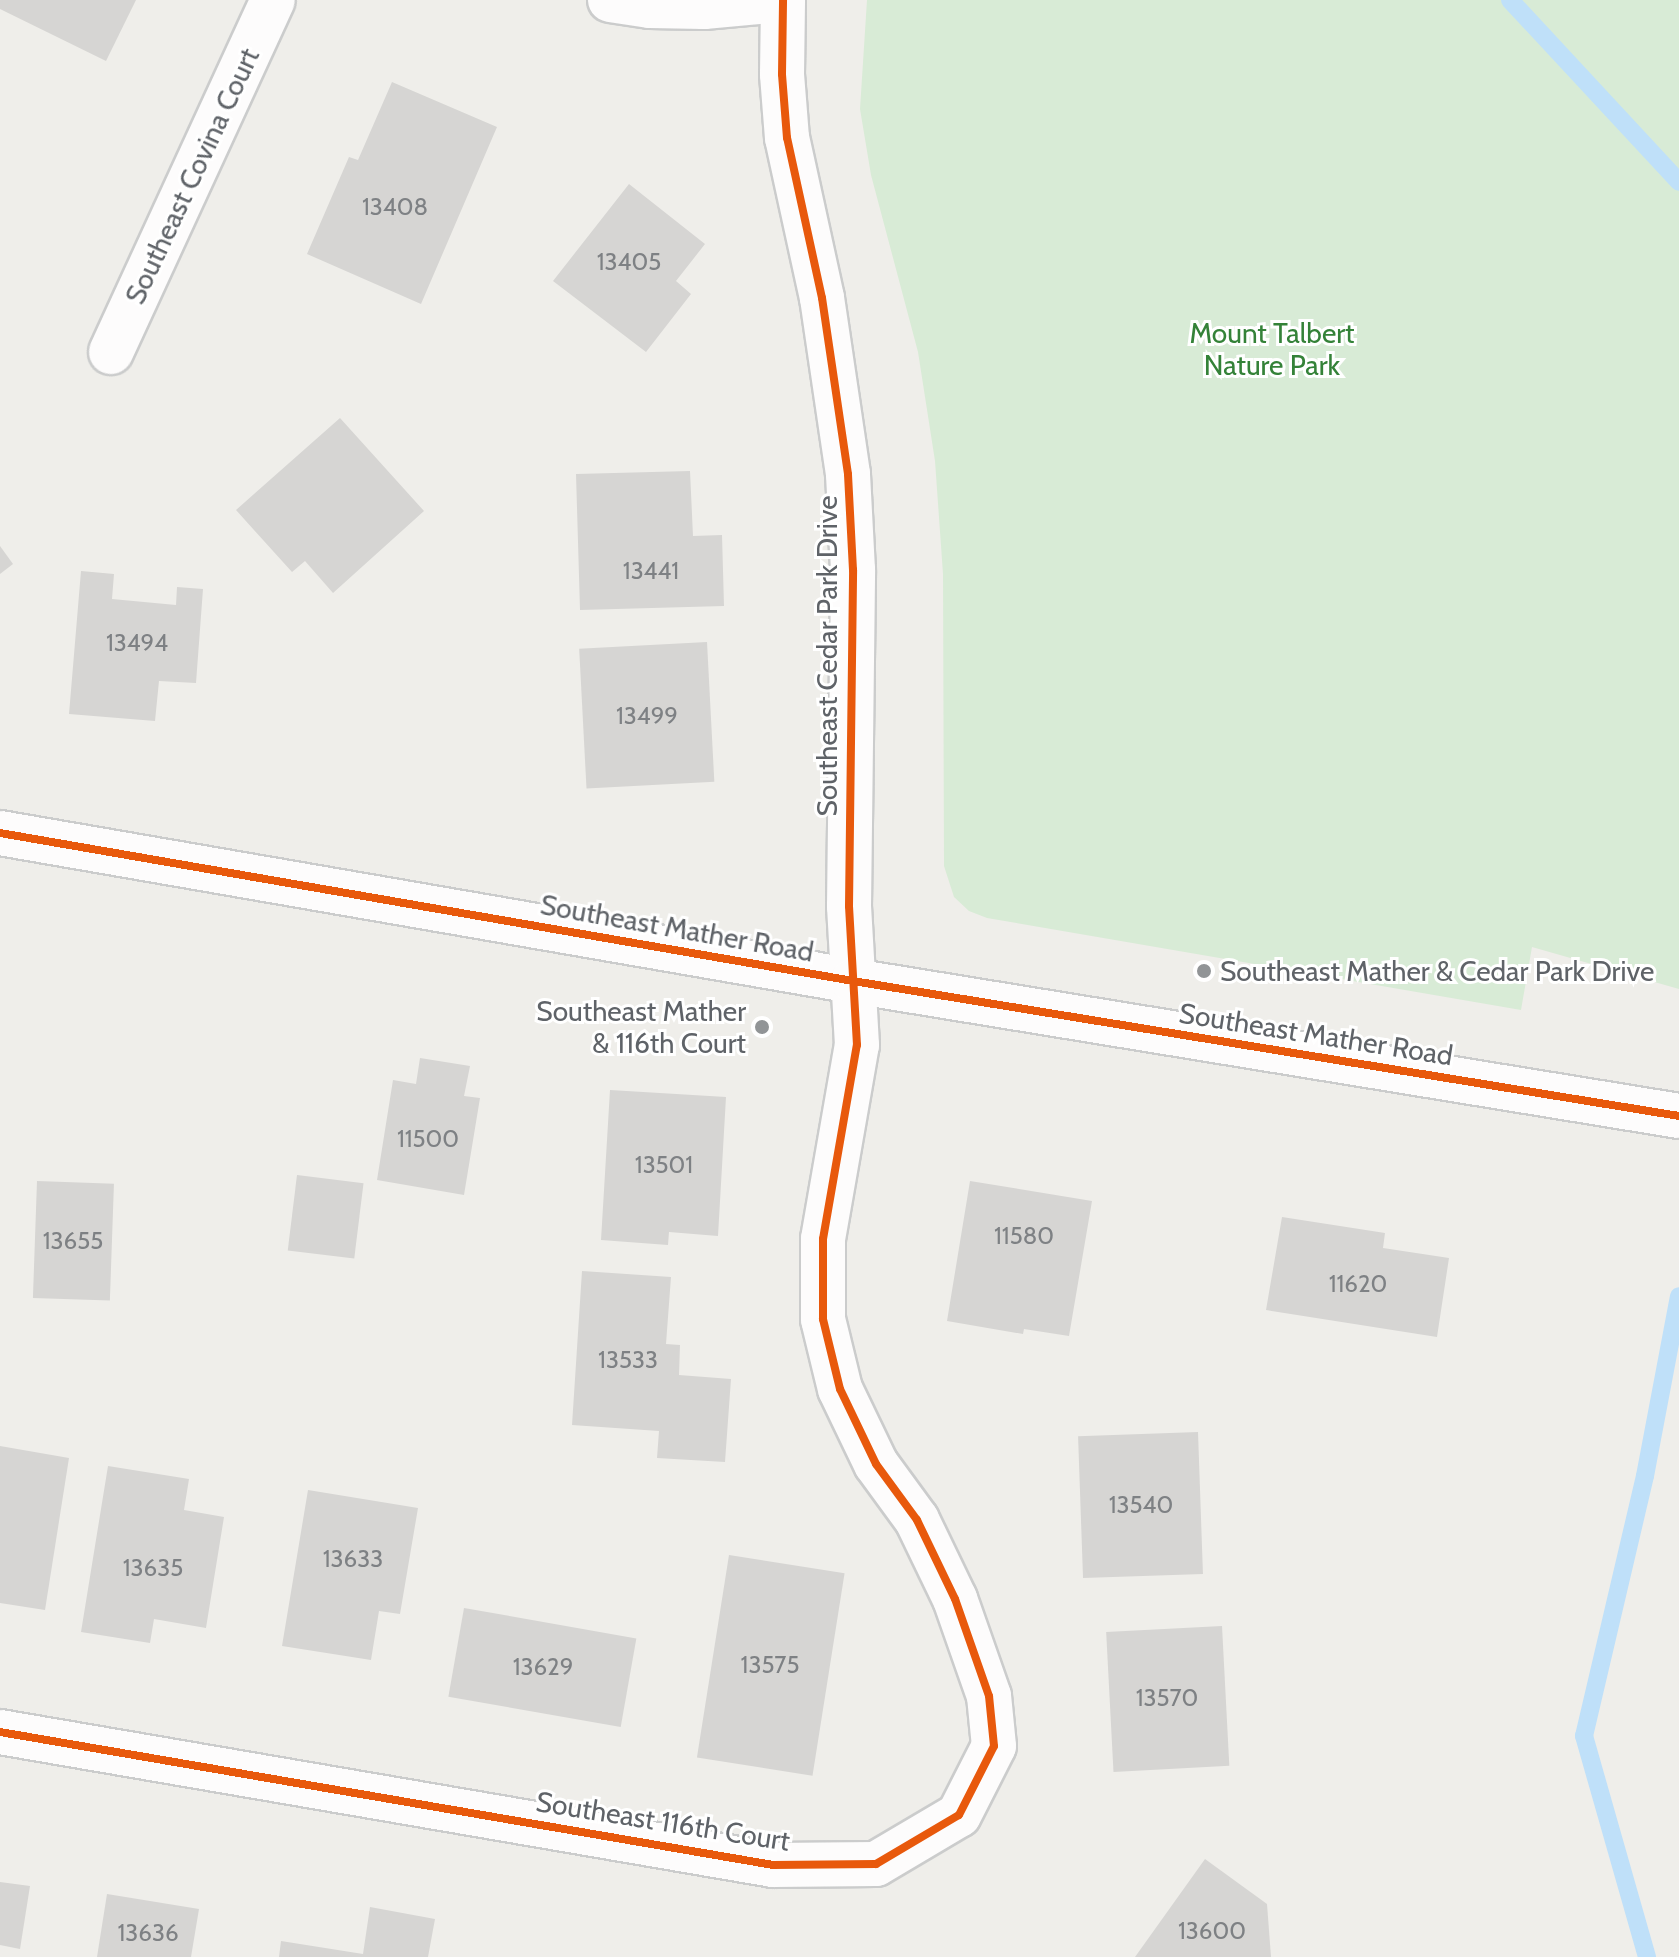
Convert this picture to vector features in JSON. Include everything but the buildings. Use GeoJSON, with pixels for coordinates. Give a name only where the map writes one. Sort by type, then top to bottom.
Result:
{"type":"FeatureCollection","features":[{"type":"Feature","properties":{"kind":"street","name":"Southeast Covina Court"},"geometry":{"type":"LineString","coordinates":[[111,352],[273,0]]}},
{"type":"Feature","properties":{"kind":"street"},"geometry":{"type":"LineString","coordinates":[[610,0],[650,6],[704,7],[782,0]]}},
{"type":"Feature","properties":{"kind":"street","name":"Southeast Cedar Park Drive"},"geometry":{"type":"LineString","coordinates":[[782,0],[782,74],[787,138],[822,298],[848,474],[853,570],[849,906],[853,981]]}},
{"type":"Feature","properties":{"kind":"street","name":"Southeast Mather Road"},"geometry":{"type":"LineString","coordinates":[[0,833],[853,981],[1679,1116]]}},
{"type":"Feature","properties":{"kind":"street","name":"Southeast 116th Court"},"geometry":{"type":"LineString","coordinates":[[0,1732],[773,1865],[876,1864],[959,1815],[994,1746],[989,1696],[955,1599],[923,1533],[876,1464],[840,1389],[823,1319],[823,1239],[857,1045],[853,981]]}},
{"type":"Feature","properties":{"kind":"green space","name":"Mount Talbert Nature Park"},"geometry":{"type":"Polygon","coordinates":[[[867,0],[1679,0],[1679,989],[1532,947],[1521,1010],[987,918],[969,911],[954,897],[944,866],[943,574],[935,461],[918,352],[871,175],[860,109],[867,0]]]}},
{"type":"Feature","properties":{"kind":"waterway"},"geometry":{"type":"LineString","coordinates":[[1510,0],[1679,182]]}},
{"type":"Feature","properties":{"kind":"waterway"},"geometry":{"type":"LineString","coordinates":[[1647,1957],[1584,1736],[1645,1476],[1679,1296]]}},
{"type":"Feature","properties":{"kind":"cycle path"},"geometry":{"type":"LineString","coordinates":[[0,1732],[773,1865],[876,1864],[959,1815],[994,1746],[989,1696],[955,1599],[917,1520],[876,1464],[840,1389],[823,1319],[823,1239],[857,1045],[849,906],[853,570],[848,474],[822,298],[787,138],[782,74],[783,0]]}},
{"type":"Feature","properties":{"kind":"cycle path"},"geometry":{"type":"LineString","coordinates":[[0,833],[853,981],[1679,1116]]}},
{"type":"Feature","properties":{"kind":"place","name":"Southeast Mather & Cedar Park Drive"},"geometry":{"type":"Point","coordinates":[1204,971]}},
{"type":"Feature","properties":{"kind":"place","name":"Southeast Mather & 116th Court"},"geometry":{"type":"Point","coordinates":[762,1027]}}]}
